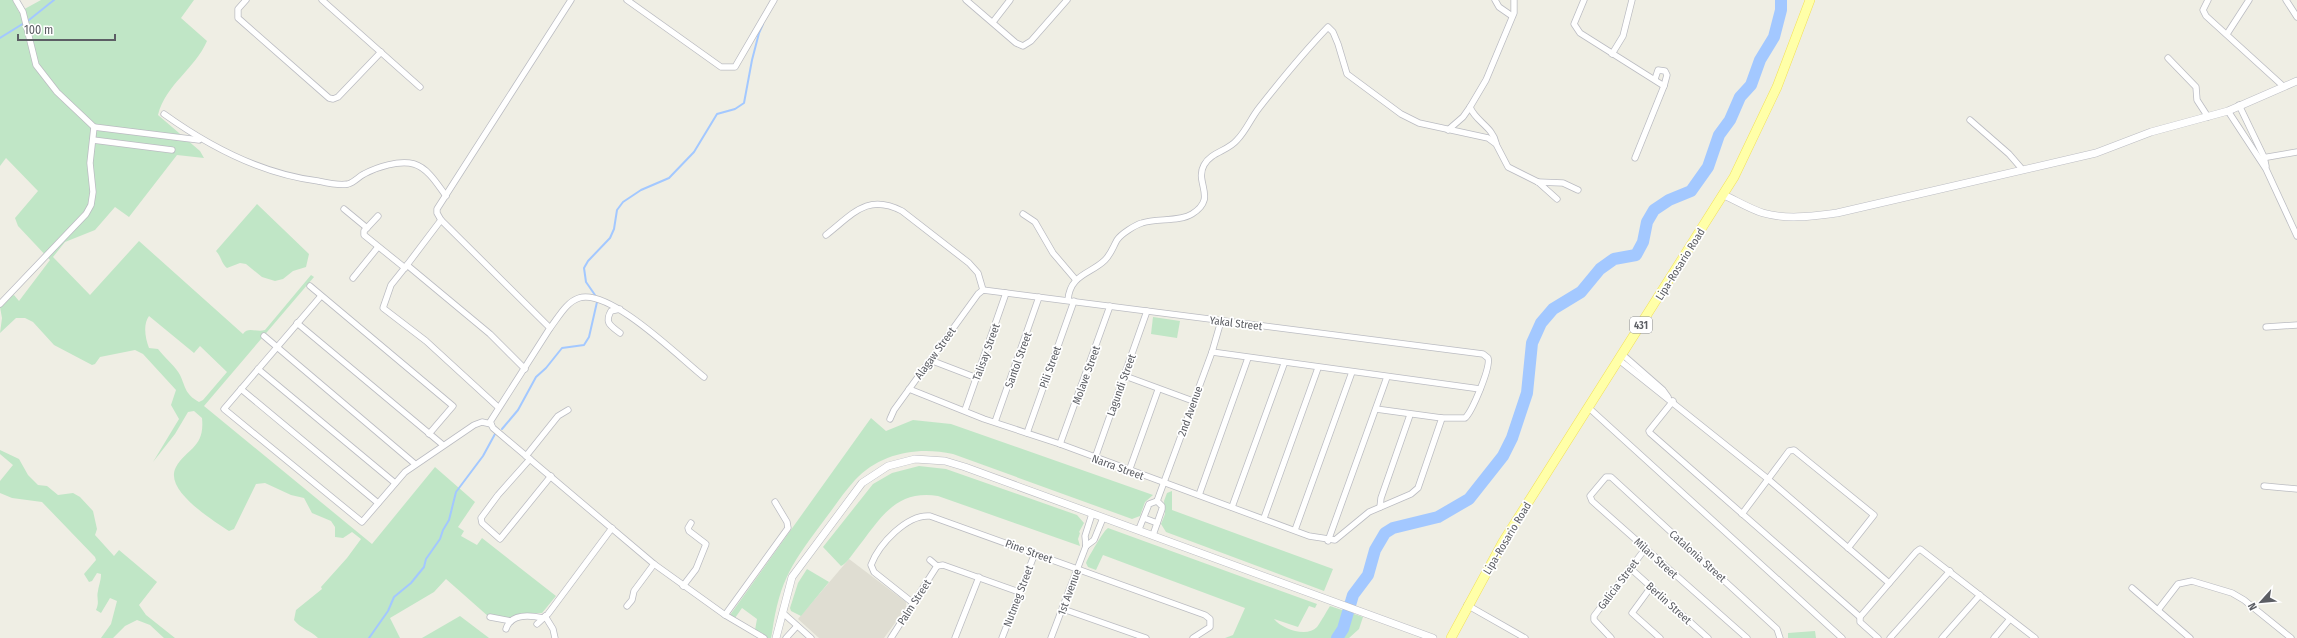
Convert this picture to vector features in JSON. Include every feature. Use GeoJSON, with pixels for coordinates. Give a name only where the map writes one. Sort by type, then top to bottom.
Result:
{"type":"FeatureCollection","features":[{"type":"Feature","properties":{"kind":"main road","name":"Lipa-Rosario Road"},"geometry":{"type":"LineString","coordinates":[[1453,637],[1467,605],[1504,542],[1724,195],[1777,87],[1810,0]]}},
{"type":"Feature","properties":{"kind":"street"},"geometry":{"type":"LineString","coordinates":[[16,0],[23,12],[36,65],[57,92],[94,127],[203,141]]}},
{"type":"Feature","properties":{"kind":"street"},"geometry":{"type":"LineString","coordinates":[[246,0],[238,9],[238,18],[329,98],[333,99],[338,97],[381,52]]}},
{"type":"Feature","properties":{"kind":"street"},"geometry":{"type":"LineString","coordinates":[[322,0],[420,87]]}},
{"type":"Feature","properties":{"kind":"street"},"geometry":{"type":"LineString","coordinates":[[550,328],[440,220],[436,213],[437,209],[571,0]]}},
{"type":"Feature","properties":{"kind":"street"},"geometry":{"type":"LineString","coordinates":[[627,0],[721,67],[726,68],[736,67],[774,0]]}},
{"type":"Feature","properties":{"kind":"street"},"geometry":{"type":"LineString","coordinates":[[966,0],[1016,43],[1023,46],[1031,41],[1067,0]]}},
{"type":"Feature","properties":{"kind":"street"},"geometry":{"type":"LineString","coordinates":[[993,22],[1010,0]]}},
{"type":"Feature","properties":{"kind":"street"},"geometry":{"type":"LineString","coordinates":[[1495,0],[1499,7],[1512,16]]}},
{"type":"Feature","properties":{"kind":"street"},"geometry":{"type":"LineString","coordinates":[[1448,130],[1463,117],[1486,80],[1514,13],[1514,0]]}},
{"type":"Feature","properties":{"kind":"street"},"geometry":{"type":"LineString","coordinates":[[1584,0],[1574,24],[1576,29],[1612,54],[1655,79],[1664,86]]}},
{"type":"Feature","properties":{"kind":"street"},"geometry":{"type":"LineString","coordinates":[[1612,54],[1623,36],[1632,0]]}},
{"type":"Feature","properties":{"kind":"street"},"geometry":{"type":"LineString","coordinates":[[2208,0],[2203,10],[2206,16],[2283,86]]}},
{"type":"Feature","properties":{"kind":"street"},"geometry":{"type":"LineString","coordinates":[[2227,34],[2249,0]]}},
{"type":"Feature","properties":{"kind":"street"},"geometry":{"type":"LineString","coordinates":[[2286,0],[2297,17]]}},
{"type":"Feature","properties":{"kind":"street"},"geometry":{"type":"LineString","coordinates":[[1023,214],[1035,222],[1053,253],[1076,280],[1106,260],[1120,237],[1136,225],[1171,218],[1185,217],[1200,208],[1205,198],[1202,176],[1203,166],[1211,157],[1238,140],[1285,73],[1328,27],[1333,32],[1338,44],[1344,69],[1355,80],[1401,114],[1419,123],[1488,138],[1496,144]]}},
{"type":"Feature","properties":{"kind":"street"},"geometry":{"type":"LineString","coordinates":[[2168,58],[2196,87],[2197,100],[2208,117]]}},
{"type":"Feature","properties":{"kind":"street"},"geometry":{"type":"LineString","coordinates":[[1635,158],[1664,86],[1667,75],[1665,71],[1658,70],[1655,79]]}},
{"type":"Feature","properties":{"kind":"street"},"geometry":{"type":"LineString","coordinates":[[1724,195],[1762,213],[1798,217],[1837,213],[1995,178],[2022,170],[2096,153],[2151,132],[2228,111],[2297,81]]}},
{"type":"Feature","properties":{"kind":"street"},"geometry":{"type":"LineString","coordinates":[[2239,106],[2297,236]]}},
{"type":"Feature","properties":{"kind":"street"},"geometry":{"type":"LineString","coordinates":[[1470,107],[1472,112],[1489,128],[1508,167],[1538,182],[1557,198]]}},
{"type":"Feature","properties":{"kind":"street"},"geometry":{"type":"LineString","coordinates":[[2228,111],[2261,158]]}},
{"type":"Feature","properties":{"kind":"street"},"geometry":{"type":"LineString","coordinates":[[164,114],[203,141],[241,160],[293,178],[342,184],[354,182],[363,174],[385,167],[396,164],[415,164],[431,177],[446,196]]}},
{"type":"Feature","properties":{"kind":"street"},"geometry":{"type":"LineString","coordinates":[[1970,120],[2009,154],[2022,170]]}},
{"type":"Feature","properties":{"kind":"street"},"geometry":{"type":"LineString","coordinates":[[0,304],[86,214],[91,205],[93,192],[90,163],[94,127]]}},
{"type":"Feature","properties":{"kind":"street"},"geometry":{"type":"LineString","coordinates":[[93,140],[172,150]]}},
{"type":"Feature","properties":{"kind":"street"},"geometry":{"type":"LineString","coordinates":[[2261,158],[2297,152]]}},
{"type":"Feature","properties":{"kind":"street"},"geometry":{"type":"LineString","coordinates":[[1538,182],[1564,183],[1578,190]]}},
{"type":"Feature","properties":{"kind":"street"},"geometry":{"type":"LineString","coordinates":[[826,235],[866,206],[882,203],[890,205],[902,211],[969,264],[978,274],[983,290]]}},
{"type":"Feature","properties":{"kind":"street"},"geometry":{"type":"LineString","coordinates":[[344,209],[367,228]]}},
{"type":"Feature","properties":{"kind":"street"},"geometry":{"type":"LineString","coordinates":[[378,216],[367,228],[364,235],[490,334],[525,370]]}},
{"type":"Feature","properties":{"kind":"street"},"geometry":{"type":"LineString","coordinates":[[440,220],[391,285],[383,308],[426,341],[498,407]]}},
{"type":"Feature","properties":{"kind":"street"},"geometry":{"type":"LineString","coordinates":[[353,278],[378,247]]}},
{"type":"Feature","properties":{"kind":"street","name":"Pili Street"},"geometry":{"type":"LineString","coordinates":[[1027,433],[1071,301],[1069,293],[1076,280]]}},
{"type":"Feature","properties":{"kind":"street"},"geometry":{"type":"LineString","coordinates":[[310,286],[453,406],[429,434]]}},
{"type":"Feature","properties":{"kind":"street","name":"Yakal Street"},"geometry":{"type":"LineString","coordinates":[[983,290],[1483,354],[1488,358],[1489,364],[1480,389]]}},
{"type":"Feature","properties":{"kind":"street","name":"Alagaw Street"},"geometry":{"type":"LineString","coordinates":[[890,419],[894,410],[909,389],[978,294],[983,290]]}},
{"type":"Feature","properties":{"kind":"street","name":"Talisay Street"},"geometry":{"type":"LineString","coordinates":[[965,410],[1006,293]]}},
{"type":"Feature","properties":{"kind":"street"},"geometry":{"type":"LineString","coordinates":[[321,296],[224,409],[362,522],[395,483],[415,464],[474,425],[482,422],[491,424],[654,564],[725,615],[764,638]]}},
{"type":"Feature","properties":{"kind":"street"},"geometry":{"type":"LineString","coordinates":[[491,424],[490,419],[525,370],[550,328],[571,302],[580,297],[590,297],[604,300],[621,309],[704,377]]}},
{"type":"Feature","properties":{"kind":"street","name":"Santol Street"},"geometry":{"type":"LineString","coordinates":[[995,422],[1039,297]]}},
{"type":"Feature","properties":{"kind":"street","name":"Molave Street"},"geometry":{"type":"LineString","coordinates":[[1060,444],[1110,306]]}},
{"type":"Feature","properties":{"kind":"street"},"geometry":{"type":"LineString","coordinates":[[620,333],[609,324],[607,319],[611,311],[621,309]]}},
{"type":"Feature","properties":{"kind":"street","name":"Lagundi Street"},"geometry":{"type":"LineString","coordinates":[[1095,458],[1147,311]]}},
{"type":"Feature","properties":{"kind":"street","name":"2nd Avenue"},"geometry":{"type":"LineString","coordinates":[[1157,501],[1212,352],[1221,321]]}},
{"type":"Feature","properties":{"kind":"street"},"geometry":{"type":"LineString","coordinates":[[297,323],[443,445]]}},
{"type":"Feature","properties":{"kind":"street"},"geometry":{"type":"LineString","coordinates":[[2266,327],[2297,325]]}},
{"type":"Feature","properties":{"kind":"street"},"geometry":{"type":"LineString","coordinates":[[264,336],[415,464]]}},
{"type":"Feature","properties":{"kind":"street"},"geometry":{"type":"LineString","coordinates":[[1212,352],[1284,364],[1480,389],[1466,417],[1460,419],[1410,415],[1376,409]]}},
{"type":"Feature","properties":{"kind":"street"},"geometry":{"type":"LineString","coordinates":[[1621,357],[1660,393],[1671,399],[1768,479],[1889,583]]}},
{"type":"Feature","properties":{"kind":"street"},"geometry":{"type":"LineString","coordinates":[[1199,495],[1248,358]]}},
{"type":"Feature","properties":{"kind":"street"},"geometry":{"type":"LineString","coordinates":[[930,360],[977,378]]}},
{"type":"Feature","properties":{"kind":"street"},"geometry":{"type":"LineString","coordinates":[[1232,507],[1284,364]]}},
{"type":"Feature","properties":{"kind":"street"},"geometry":{"type":"LineString","coordinates":[[1264,518],[1318,368]]}},
{"type":"Feature","properties":{"kind":"street"},"geometry":{"type":"LineString","coordinates":[[258,369],[395,483]]}},
{"type":"Feature","properties":{"kind":"street"},"geometry":{"type":"LineString","coordinates":[[1295,530],[1352,372]]}},
{"type":"Feature","properties":{"kind":"street"},"geometry":{"type":"LineString","coordinates":[[1125,376],[1158,390],[1193,401]]}},
{"type":"Feature","properties":{"kind":"street"},"geometry":{"type":"LineString","coordinates":[[1387,377],[1328,541],[1335,540],[1343,536],[1365,516],[1380,506],[1411,494],[1420,485],[1442,418]]}},
{"type":"Feature","properties":{"kind":"street"},"geometry":{"type":"LineString","coordinates":[[241,389],[378,503]]}},
{"type":"Feature","properties":{"kind":"street","name":"Narra Street"},"geometry":{"type":"LineString","coordinates":[[909,389],[919,395],[1060,444],[1128,471],[1328,541]]}},
{"type":"Feature","properties":{"kind":"street"},"geometry":{"type":"LineString","coordinates":[[1128,471],[1158,390]]}},
{"type":"Feature","properties":{"kind":"street"},"geometry":{"type":"LineString","coordinates":[[1671,399],[1649,432],[1860,617],[1860,622],[1878,638]]}},
{"type":"Feature","properties":{"kind":"street"},"geometry":{"type":"LineString","coordinates":[[1589,408],[1839,637]]}},
{"type":"Feature","properties":{"kind":"street"},"geometry":{"type":"LineString","coordinates":[[551,476],[500,539],[482,523],[481,518],[558,416],[568,410]]}},
{"type":"Feature","properties":{"kind":"street"},"geometry":{"type":"LineString","coordinates":[[1380,506],[1381,498],[1410,415]]}},
{"type":"Feature","properties":{"kind":"street"},"geometry":{"type":"LineString","coordinates":[[1742,514],[1789,451],[1794,450],[1873,514],[1873,518],[1848,548]]}},
{"type":"Feature","properties":{"kind":"street"},"geometry":{"type":"LineString","coordinates":[[776,638],[792,577],[862,483],[881,469],[915,458],[945,461],[1103,518],[1139,529],[1205,556],[1433,638]]}},
{"type":"Feature","properties":{"kind":"street","name":"Milan Street"},"geometry":{"type":"LineString","coordinates":[[1611,477],[1602,479],[1590,496],[1590,499],[1747,638]]}},
{"type":"Feature","properties":{"kind":"street","name":"Catalonia Street"},"geometry":{"type":"LineString","coordinates":[[1611,477],[1777,629],[1780,638]]}},
{"type":"Feature","properties":{"kind":"street"},"geometry":{"type":"LineString","coordinates":[[2264,486],[2297,489]]}},
{"type":"Feature","properties":{"kind":"street"},"geometry":{"type":"LineString","coordinates":[[1139,529],[1150,503],[1157,501],[1162,506],[1162,510],[1154,535]]}},
{"type":"Feature","properties":{"kind":"street"},"geometry":{"type":"LineString","coordinates":[[725,615],[788,528],[787,522],[775,502]]}},
{"type":"Feature","properties":{"kind":"street"},"geometry":{"type":"LineString","coordinates":[[1092,514],[1084,536],[1086,546],[1094,540],[1103,518]]}},
{"type":"Feature","properties":{"kind":"street","name":"Pine Street"},"geometry":{"type":"LineString","coordinates":[[913,603],[874,572],[871,567],[872,562],[903,524],[914,518],[925,516],[941,519],[1205,615],[1210,619],[1210,627],[1193,638]]}},
{"type":"Feature","properties":{"kind":"street"},"geometry":{"type":"LineString","coordinates":[[1144,518],[1157,523]]}},
{"type":"Feature","properties":{"kind":"street"},"geometry":{"type":"LineString","coordinates":[[683,586],[696,569],[706,544],[689,531],[688,528],[691,522]]}},
{"type":"Feature","properties":{"kind":"street"},"geometry":{"type":"LineString","coordinates":[[537,624],[544,617],[612,528]]}},
{"type":"Feature","properties":{"kind":"street","name":"1st Avenue"},"geometry":{"type":"LineString","coordinates":[[1051,638],[1086,546]]}},
{"type":"Feature","properties":{"kind":"street","name":"Galicia Street"},"geometry":{"type":"LineString","coordinates":[[1611,638],[1594,620],[1594,616],[1645,549]]}},
{"type":"Feature","properties":{"kind":"street"},"geometry":{"type":"LineString","coordinates":[[1860,617],[1918,549],[1950,571],[2035,638]]}},
{"type":"Feature","properties":{"kind":"street","name":"Nutmeg Street"},"geometry":{"type":"LineString","coordinates":[[1002,638],[1035,553]]}},
{"type":"Feature","properties":{"kind":"street"},"geometry":{"type":"LineString","coordinates":[[930,560],[937,566],[943,565],[1019,592]]}},
{"type":"Feature","properties":{"kind":"street"},"geometry":{"type":"LineString","coordinates":[[627,606],[632,600],[634,591],[654,564]]}},
{"type":"Feature","properties":{"kind":"street","name":"Palm Street"},"geometry":{"type":"LineString","coordinates":[[891,638],[937,566]]}},
{"type":"Feature","properties":{"kind":"street","name":"Berlin Street"},"geometry":{"type":"LineString","coordinates":[[1630,568],[1703,637]]}},
{"type":"Feature","properties":{"kind":"street"},"geometry":{"type":"LineString","coordinates":[[1890,638],[1950,571]]}},
{"type":"Feature","properties":{"kind":"street"},"geometry":{"type":"LineString","coordinates":[[954,638],[979,578]]}},
{"type":"Feature","properties":{"kind":"street"},"geometry":{"type":"LineString","coordinates":[[2158,610],[2178,584],[2192,581],[2232,593],[2244,600],[2291,638]]}},
{"type":"Feature","properties":{"kind":"street"},"geometry":{"type":"LineString","coordinates":[[1651,587],[1632,613],[1660,638]]}},
{"type":"Feature","properties":{"kind":"street"},"geometry":{"type":"LineString","coordinates":[[2132,588],[2190,638]]}},
{"type":"Feature","properties":{"kind":"street"},"geometry":{"type":"LineString","coordinates":[[1942,638],[1980,595]]}},
{"type":"Feature","properties":{"kind":"street"},"geometry":{"type":"LineString","coordinates":[[1467,605],[1525,638]]}},
{"type":"Feature","properties":{"kind":"street"},"geometry":{"type":"LineString","coordinates":[[1063,609],[1146,638]]}},
{"type":"Feature","properties":{"kind":"street"},"geometry":{"type":"LineString","coordinates":[[782,613],[811,638]]}},
{"type":"Feature","properties":{"kind":"street"},"geometry":{"type":"LineString","coordinates":[[506,629],[511,621],[522,616],[530,615],[544,617],[553,629],[555,638]]}},
{"type":"Feature","properties":{"kind":"street"},"geometry":{"type":"LineString","coordinates":[[490,617],[511,621]]}},
{"type":"Feature","properties":{"kind":"street"},"geometry":{"type":"LineString","coordinates":[[1994,638],[2010,619]]}},
{"type":"Feature","properties":{"kind":"street"},"geometry":{"type":"LineString","coordinates":[[786,638],[797,626]]}},
{"type":"Feature","properties":{"kind":"shaded area"},"geometry":{"type":"Polygon","coordinates":[[[849,559],[906,602],[906,608],[884,638],[819,638],[798,619],[849,559]]]}},
{"type":"Feature","properties":{"kind":"green space"},"geometry":{"type":"Polygon","coordinates":[[[0,0],[13,0],[19,12],[41,0],[194,0],[181,18],[207,41],[202,51],[167,94],[158,115],[200,151],[204,158],[177,155],[129,217],[115,207],[95,230],[65,242],[53,257],[90,295],[139,241],[243,334],[247,330],[265,330],[311,275],[314,277],[204,406],[372,544],[435,467],[475,502],[458,527],[464,531],[461,536],[477,545],[482,538],[556,596],[542,613],[526,613],[510,620],[489,617],[446,579],[434,592],[390,618],[400,638],[318,638],[299,625],[294,620],[296,610],[322,589],[321,587],[347,558],[361,539],[352,532],[343,538],[335,537],[335,527],[331,521],[312,513],[304,498],[291,495],[265,483],[256,484],[234,529],[229,531],[202,512],[183,495],[174,476],[176,467],[180,461],[194,447],[201,436],[202,418],[194,411],[188,412],[175,434],[153,462],[179,419],[171,405],[176,390],[143,354],[135,350],[100,357],[95,364],[92,365],[54,345],[33,322],[25,318],[16,318],[0,333],[2,318],[0,307],[6,299],[14,295],[19,301],[50,260],[18,226],[15,218],[38,191],[6,158],[0,166],[0,0]],[[149,316],[145,331],[149,348],[158,349],[178,372],[188,393],[199,402],[203,400],[227,372],[200,346],[194,353],[149,316]]]}},
{"type":"Feature","properties":{"kind":"green space"},"geometry":{"type":"Polygon","coordinates":[[[257,204],[309,254],[306,267],[293,271],[283,279],[275,281],[262,277],[246,264],[240,263],[227,268],[225,266],[216,251],[257,204]]]}},
{"type":"Feature","properties":{"kind":"green space"},"geometry":{"type":"Polygon","coordinates":[[[1153,317],[1180,321],[1177,338],[1151,334],[1153,317]]]}},
{"type":"Feature","properties":{"kind":"green space"},"geometry":{"type":"Polygon","coordinates":[[[871,418],[886,431],[913,420],[951,424],[1153,495],[1145,502],[1140,516],[1132,519],[953,454],[926,451],[900,454],[888,458],[876,463],[855,480],[804,547],[796,559],[784,584],[775,614],[771,638],[767,638],[755,630],[757,619],[742,608],[735,618],[730,615],[871,418]]]}},
{"type":"Feature","properties":{"kind":"green space"},"geometry":{"type":"Polygon","coordinates":[[[0,450],[19,459],[28,475],[38,485],[47,486],[58,495],[73,493],[80,497],[93,511],[97,529],[95,535],[114,556],[119,550],[157,582],[139,605],[146,615],[175,638],[164,638],[150,625],[137,620],[125,626],[113,638],[101,638],[111,624],[117,601],[110,598],[101,613],[96,610],[101,574],[97,573],[92,581],[89,582],[84,574],[96,560],[95,557],[42,502],[12,498],[0,493],[0,481],[13,465],[0,454],[0,450]]]}},
{"type":"Feature","properties":{"kind":"green space"},"geometry":{"type":"Polygon","coordinates":[[[919,466],[946,469],[1077,515],[1084,523],[1079,532],[1078,539],[1080,546],[938,496],[923,495],[910,497],[899,502],[889,510],[880,519],[845,564],[841,566],[823,547],[873,484],[892,473],[919,466]]]}},
{"type":"Feature","properties":{"kind":"green space"},"geometry":{"type":"Polygon","coordinates":[[[1172,491],[1172,510],[1333,569],[1324,591],[1166,532],[1161,524],[1165,514],[1164,501],[1167,493],[1172,491]]]}},
{"type":"Feature","properties":{"kind":"green space"},"geometry":{"type":"Polygon","coordinates":[[[1108,528],[1317,604],[1315,608],[1309,606],[1298,627],[1274,619],[1288,629],[1301,632],[1313,630],[1318,626],[1330,606],[1363,617],[1359,629],[1349,638],[1225,638],[1233,635],[1245,608],[1103,555],[1096,570],[1088,567],[1086,563],[1100,538],[1108,528]]]}},
{"type":"Feature","properties":{"kind":"green space"},"geometry":{"type":"Polygon","coordinates":[[[807,569],[829,582],[801,616],[791,611],[790,608],[798,583],[807,569]]]}},
{"type":"Feature","properties":{"kind":"green space"},"geometry":{"type":"Polygon","coordinates":[[[460,616],[489,638],[422,638],[460,616]]]}},
{"type":"Feature","properties":{"kind":"green space"},"geometry":{"type":"Polygon","coordinates":[[[1815,631],[1816,638],[1788,638],[1788,633],[1815,631]]]}},
{"type":"Feature","properties":{"kind":"waterway"},"geometry":{"type":"LineString","coordinates":[[0,38],[29,20],[54,0]]}},
{"type":"Feature","properties":{"kind":"waterway"},"geometry":{"type":"LineString","coordinates":[[1337,638],[1343,629],[1353,595],[1368,575],[1375,550],[1385,533],[1393,528],[1438,517],[1469,499],[1503,456],[1512,438],[1527,393],[1532,343],[1541,323],[1553,309],[1581,292],[1600,269],[1614,259],[1636,255],[1643,242],[1647,222],[1654,210],[1669,200],[1691,191],[1708,167],[1719,135],[1730,120],[1740,97],[1751,85],[1760,60],[1774,37],[1781,10],[1781,0]]}},
{"type":"Feature","properties":{"kind":"waterway"},"geometry":{"type":"LineString","coordinates":[[502,429],[518,410],[536,377],[546,368],[562,348],[584,345],[589,337],[597,302],[595,295],[586,282],[584,268],[588,261],[610,238],[614,229],[617,210],[623,202],[641,190],[669,178],[694,152],[717,114],[735,109],[744,103],[752,60],[763,24]]}},
{"type":"Feature","properties":{"kind":"waterway"},"geometry":{"type":"LineString","coordinates":[[369,638],[388,611],[394,597],[411,583],[424,567],[426,559],[440,539],[449,520],[456,492],[483,456],[495,434]]}}]}
